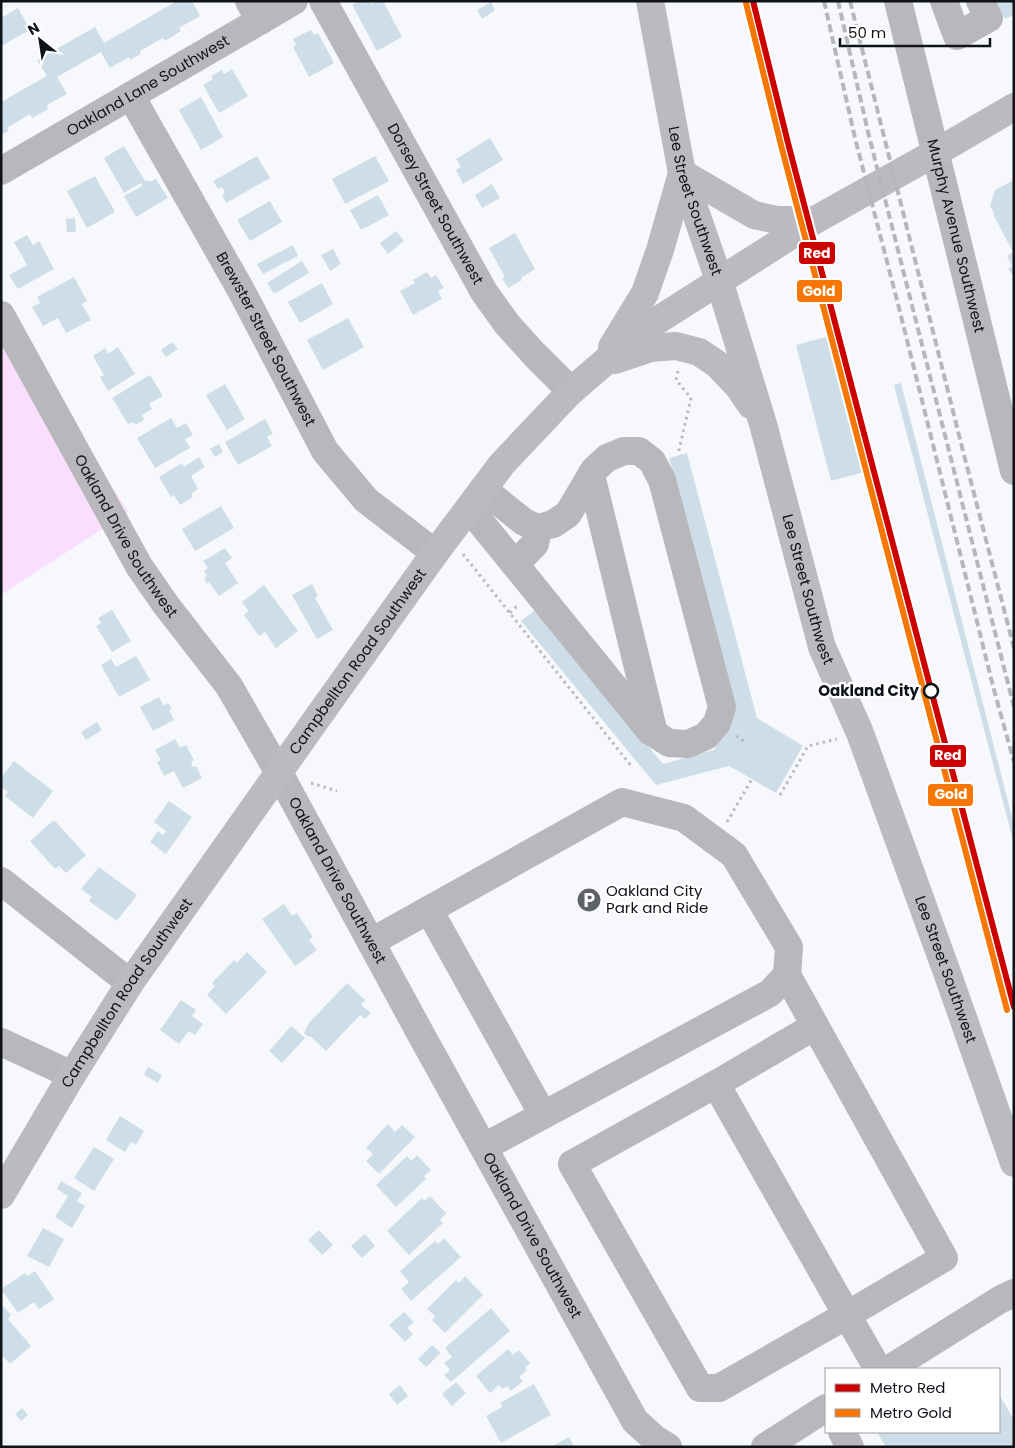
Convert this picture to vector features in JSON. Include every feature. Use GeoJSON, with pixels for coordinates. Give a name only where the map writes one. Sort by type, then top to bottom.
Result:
{"type":"FeatureCollection","features":[{"type":"Feature","properties":{"kind":"main road","name":"Lee Street Southwest"},"geometry":{"type":"LineString","coordinates":[[650,1],[682,173],[719,280],[763,424],[822,647],[860,732],[1014,1164]]}},
{"type":"Feature","properties":{"kind":"main road","name":"Campbellton Road Southwest"},"geometry":{"type":"LineString","coordinates":[[1,1195],[72,1075],[130,983],[442,544],[502,464],[571,391],[642,331],[815,220],[1014,107]]}},
{"type":"Feature","properties":{"kind":"main road"},"geometry":{"type":"LineString","coordinates":[[602,364],[645,293],[660,250],[682,173],[754,215],[778,220],[815,220]]}},
{"type":"Feature","properties":{"kind":"main road"},"geometry":{"type":"LineString","coordinates":[[602,364],[651,348],[676,346],[699,352],[717,364],[738,386],[763,424]]}},
{"type":"Feature","properties":{"kind":"street","name":"Oakland Lane Southwest"},"geometry":{"type":"LineString","coordinates":[[1,171],[131,96],[255,11],[294,1]]}},
{"type":"Feature","properties":{"kind":"street","name":"Dorsey Street Southwest"},"geometry":{"type":"LineString","coordinates":[[323,1],[484,292],[507,324],[571,391]]}},
{"type":"Feature","properties":{"kind":"street","name":"Murphy Avenue Southwest"},"geometry":{"type":"LineString","coordinates":[[898,1],[1014,471]]}},
{"type":"Feature","properties":{"kind":"street"},"geometry":{"type":"LineString","coordinates":[[944,1],[957,36],[989,18],[980,1]]}},
{"type":"Feature","properties":{"kind":"street","name":"Brewster Street Southwest"},"geometry":{"type":"LineString","coordinates":[[131,96],[242,292],[325,450],[366,500],[442,544]]}},
{"type":"Feature","properties":{"kind":"street","name":"Oakland Drive Southwest"},"geometry":{"type":"LineString","coordinates":[[1,315],[139,566],[166,605],[229,686],[279,773],[636,1421],[655,1439],[668,1447]]}},
{"type":"Feature","properties":{"kind":"street"},"geometry":{"type":"LineString","coordinates":[[624,451],[639,451],[652,461],[662,480],[722,707],[717,723],[706,736],[688,744],[669,743],[650,731],[515,564],[476,498],[538,528],[553,524],[568,514],[594,470],[606,458],[624,451]]}},
{"type":"Feature","properties":{"kind":"street"},"geometry":{"type":"LineString","coordinates":[[591,475],[654,733]]}},
{"type":"Feature","properties":{"kind":"street"},"geometry":{"type":"LineString","coordinates":[[515,564],[535,544],[538,528]]}},
{"type":"Feature","properties":{"kind":"street"},"geometry":{"type":"LineString","coordinates":[[371,942],[622,802],[684,818],[734,854],[789,947],[787,976],[815,1026],[944,1258],[719,1388],[700,1388],[572,1164],[716,1084],[815,1026]]}},
{"type":"Feature","properties":{"kind":"street"},"geometry":{"type":"LineString","coordinates":[[1,881],[130,983]]}},
{"type":"Feature","properties":{"kind":"street"},"geometry":{"type":"LineString","coordinates":[[428,910],[543,1115]]}},
{"type":"Feature","properties":{"kind":"street"},"geometry":{"type":"LineString","coordinates":[[484,1147],[770,993],[787,976]]}},
{"type":"Feature","properties":{"kind":"street"},"geometry":{"type":"LineString","coordinates":[[1,1042],[72,1075]]}},
{"type":"Feature","properties":{"kind":"street"},"geometry":{"type":"LineString","coordinates":[[716,1084],[877,1368]]}},
{"type":"Feature","properties":{"kind":"street"},"geometry":{"type":"LineString","coordinates":[[891,1368],[1001,1299],[1014,1294]]}},
{"type":"Feature","properties":{"kind":"street"},"geometry":{"type":"LineString","coordinates":[[765,1447],[825,1409]]}},
{"type":"Feature","properties":{"kind":"street"},"geometry":{"type":"LineString","coordinates":[[843,1433],[850,1447]]}},
{"type":"Feature","properties":{"kind":"path"},"geometry":{"type":"LineString","coordinates":[[679,367],[676,380],[691,398],[679,450],[680,456]]}},
{"type":"Feature","properties":{"kind":"path"},"geometry":{"type":"LineString","coordinates":[[442,544],[510,613],[632,767]]}},
{"type":"Feature","properties":{"kind":"path"},"geometry":{"type":"LineString","coordinates":[[510,613],[516,607],[522,611]]}},
{"type":"Feature","properties":{"kind":"path"},"geometry":{"type":"LineString","coordinates":[[780,795],[808,746],[860,732]]}},
{"type":"Feature","properties":{"kind":"path"},"geometry":{"type":"LineString","coordinates":[[727,823],[752,779]]}},
{"type":"Feature","properties":{"kind":"shaded area"},"geometry":{"type":"Polygon","coordinates":[[[1,308],[128,512],[1,595],[1,308]]]}},
{"type":"Feature","properties":{"kind":"building"},"geometry":{"type":"Polygon","coordinates":[[[177,1],[195,1],[193,3],[200,16],[179,28],[181,31],[165,41],[163,38],[140,51],[141,54],[130,60],[129,57],[110,68],[101,52],[57,77],[67,94],[47,105],[48,109],[32,118],[30,114],[7,128],[9,131],[1,135],[1,102],[47,76],[37,60],[95,27],[104,43],[177,1]]]}},
{"type":"Feature","properties":{"kind":"building"},"geometry":{"type":"Polygon","coordinates":[[[359,1],[370,1],[372,4],[377,1],[383,1],[402,37],[377,51],[352,5],[359,1]]]}},
{"type":"Feature","properties":{"kind":"building"},"geometry":{"type":"Polygon","coordinates":[[[996,1],[1014,1],[1014,15],[1005,19],[996,1]]]}},
{"type":"Feature","properties":{"kind":"building"},"geometry":{"type":"Polygon","coordinates":[[[491,2],[495,10],[482,19],[477,10],[491,2]]]}},
{"type":"Feature","properties":{"kind":"building"},"geometry":{"type":"Polygon","coordinates":[[[18,8],[30,30],[1,46],[1,18],[18,8]]]}},
{"type":"Feature","properties":{"kind":"building"},"geometry":{"type":"Polygon","coordinates":[[[311,30],[314,35],[318,33],[334,63],[309,77],[293,47],[296,45],[293,39],[311,30]]]}},
{"type":"Feature","properties":{"kind":"building"},"geometry":{"type":"Polygon","coordinates":[[[232,69],[248,96],[219,113],[203,85],[213,79],[211,76],[222,70],[224,74],[232,69]]]}},
{"type":"Feature","properties":{"kind":"building"},"geometry":{"type":"Polygon","coordinates":[[[201,97],[223,137],[201,150],[179,110],[201,97]]]}},
{"type":"Feature","properties":{"kind":"building"},"geometry":{"type":"Polygon","coordinates":[[[490,138],[503,160],[463,184],[456,170],[461,167],[456,159],[490,138]]]}},
{"type":"Feature","properties":{"kind":"building"},"geometry":{"type":"Polygon","coordinates":[[[124,146],[145,181],[148,180],[149,182],[156,179],[168,198],[136,217],[124,196],[142,186],[141,183],[124,193],[104,158],[124,146]]]}},
{"type":"Feature","properties":{"kind":"building"},"geometry":{"type":"Polygon","coordinates":[[[257,156],[270,178],[226,203],[222,195],[225,193],[222,187],[218,189],[213,181],[257,156]]]}},
{"type":"Feature","properties":{"kind":"building"},"geometry":{"type":"Polygon","coordinates":[[[375,156],[389,181],[345,204],[332,179],[375,156]]]}},
{"type":"Feature","properties":{"kind":"building"},"geometry":{"type":"Polygon","coordinates":[[[95,176],[115,212],[87,228],[67,191],[95,176]]]}},
{"type":"Feature","properties":{"kind":"building"},"geometry":{"type":"Polygon","coordinates":[[[1014,180],[1014,278],[1008,268],[1012,266],[1007,256],[1013,252],[990,206],[995,190],[1014,180]]]}},
{"type":"Feature","properties":{"kind":"building"},"geometry":{"type":"Polygon","coordinates":[[[492,184],[500,198],[482,208],[475,195],[492,184]]]}},
{"type":"Feature","properties":{"kind":"building"},"geometry":{"type":"Polygon","coordinates":[[[378,195],[389,215],[361,230],[350,210],[378,195]]]}},
{"type":"Feature","properties":{"kind":"building"},"geometry":{"type":"Polygon","coordinates":[[[270,201],[282,222],[250,241],[237,220],[270,201]]]}},
{"type":"Feature","properties":{"kind":"building"},"geometry":{"type":"Polygon","coordinates":[[[75,218],[76,232],[67,232],[66,219],[75,218]]]}},
{"type":"Feature","properties":{"kind":"building"},"geometry":{"type":"Polygon","coordinates":[[[396,231],[404,241],[388,254],[380,243],[396,231]]]}},
{"type":"Feature","properties":{"kind":"building"},"geometry":{"type":"Polygon","coordinates":[[[515,233],[535,269],[521,278],[522,280],[508,288],[502,278],[505,277],[489,248],[515,233]]]}},
{"type":"Feature","properties":{"kind":"building"},"geometry":{"type":"Polygon","coordinates":[[[27,235],[33,245],[39,241],[54,269],[18,289],[9,275],[27,265],[14,242],[27,235]]]}},
{"type":"Feature","properties":{"kind":"building"},"geometry":{"type":"Polygon","coordinates":[[[293,245],[298,256],[263,274],[257,264],[293,245]]]}},
{"type":"Feature","properties":{"kind":"building"},"geometry":{"type":"Polygon","coordinates":[[[333,249],[341,264],[330,271],[321,255],[333,249]]]}},
{"type":"Feature","properties":{"kind":"building"},"geometry":{"type":"Polygon","coordinates":[[[302,261],[309,273],[274,294],[267,283],[302,261]]]}},
{"type":"Feature","properties":{"kind":"building"},"geometry":{"type":"Polygon","coordinates":[[[427,272],[431,278],[436,275],[444,288],[438,291],[442,299],[413,315],[400,291],[415,283],[413,280],[427,272]]]}},
{"type":"Feature","properties":{"kind":"building"},"geometry":{"type":"Polygon","coordinates":[[[74,277],[87,301],[82,304],[91,320],[66,333],[58,318],[43,326],[32,307],[40,303],[37,297],[74,277]]]}},
{"type":"Feature","properties":{"kind":"building"},"geometry":{"type":"Polygon","coordinates":[[[322,283],[333,304],[300,323],[288,302],[322,283]]]}},
{"type":"Feature","properties":{"kind":"building"},"geometry":{"type":"Polygon","coordinates":[[[348,318],[364,347],[323,370],[307,340],[348,318]]]}},
{"type":"Feature","properties":{"kind":"building"},"geometry":{"type":"Polygon","coordinates":[[[833,335],[868,471],[831,481],[796,345],[833,335]]]}},
{"type":"Feature","properties":{"kind":"building"},"geometry":{"type":"Polygon","coordinates":[[[172,342],[178,349],[166,357],[161,350],[172,342]]]}},
{"type":"Feature","properties":{"kind":"building"},"geometry":{"type":"Polygon","coordinates":[[[118,347],[135,374],[108,391],[100,377],[104,375],[93,356],[105,348],[108,354],[118,347]]]}},
{"type":"Feature","properties":{"kind":"building"},"geometry":{"type":"Polygon","coordinates":[[[150,375],[163,396],[149,404],[152,409],[142,415],[144,420],[135,425],[133,422],[128,424],[112,398],[150,375]]]}},
{"type":"Feature","properties":{"kind":"building"},"geometry":{"type":"Polygon","coordinates":[[[901,383],[1014,825],[1014,844],[894,385],[901,383]]]}},
{"type":"Feature","properties":{"kind":"building"},"geometry":{"type":"Polygon","coordinates":[[[225,384],[245,419],[227,430],[206,395],[225,384]]]}},
{"type":"Feature","properties":{"kind":"building"},"geometry":{"type":"Polygon","coordinates":[[[171,418],[177,428],[186,423],[193,435],[185,439],[190,448],[155,468],[137,438],[171,418]]]}},
{"type":"Feature","properties":{"kind":"building"},"geometry":{"type":"Polygon","coordinates":[[[265,419],[273,434],[267,437],[272,446],[238,465],[225,442],[265,419]]]}},
{"type":"Feature","properties":{"kind":"building"},"geometry":{"type":"Polygon","coordinates":[[[219,444],[223,452],[215,457],[210,449],[219,444]]]}},
{"type":"Feature","properties":{"kind":"building"},"geometry":{"type":"Polygon","coordinates":[[[687,453],[757,718],[803,746],[776,793],[729,766],[656,785],[521,621],[535,610],[663,764],[714,750],[735,712],[669,458],[687,453]]]}},
{"type":"Feature","properties":{"kind":"building"},"geometry":{"type":"Polygon","coordinates":[[[199,457],[205,467],[191,476],[198,489],[191,494],[193,497],[180,505],[174,495],[171,497],[159,477],[182,463],[184,467],[199,457]]]}},
{"type":"Feature","properties":{"kind":"building"},"geometry":{"type":"Polygon","coordinates":[[[221,506],[234,528],[195,551],[182,529],[221,506]]]}},
{"type":"Feature","properties":{"kind":"building"},"geometry":{"type":"Polygon","coordinates":[[[225,548],[232,558],[225,563],[238,583],[219,596],[209,582],[207,584],[204,578],[207,576],[204,571],[208,568],[203,561],[225,548]]]}},
{"type":"Feature","properties":{"kind":"building"},"geometry":{"type":"Polygon","coordinates":[[[312,584],[318,596],[315,598],[333,630],[317,639],[292,595],[312,584]]]}},
{"type":"Feature","properties":{"kind":"building"},"geometry":{"type":"Polygon","coordinates":[[[264,585],[298,631],[276,648],[265,632],[259,636],[244,615],[249,611],[242,602],[264,585]]]}},
{"type":"Feature","properties":{"kind":"building"},"geometry":{"type":"Polygon","coordinates":[[[112,610],[131,641],[112,652],[96,626],[101,623],[98,618],[112,610]]]}},
{"type":"Feature","properties":{"kind":"building"},"geometry":{"type":"Polygon","coordinates":[[[136,656],[150,680],[119,697],[101,665],[111,659],[116,667],[136,656]]]}},
{"type":"Feature","properties":{"kind":"building"},"geometry":{"type":"Polygon","coordinates":[[[159,697],[164,706],[168,703],[172,709],[169,710],[174,720],[153,731],[140,707],[159,697]]]}},
{"type":"Feature","properties":{"kind":"building"},"geometry":{"type":"Polygon","coordinates":[[[97,722],[102,730],[86,740],[81,732],[97,722]]]}},
{"type":"Feature","properties":{"kind":"building"},"geometry":{"type":"Polygon","coordinates":[[[175,739],[180,748],[186,745],[194,760],[191,762],[193,767],[196,766],[202,778],[183,788],[174,771],[164,776],[157,762],[161,760],[155,750],[175,739]]]}},
{"type":"Feature","properties":{"kind":"building"},"geometry":{"type":"Polygon","coordinates":[[[14,761],[53,791],[33,818],[5,796],[8,792],[1,787],[1,778],[14,761]]]}},
{"type":"Feature","properties":{"kind":"building"},"geometry":{"type":"Polygon","coordinates":[[[169,801],[192,817],[166,854],[150,842],[158,831],[163,835],[166,831],[154,822],[169,801]]]}},
{"type":"Feature","properties":{"kind":"building"},"geometry":{"type":"Polygon","coordinates":[[[54,820],[86,855],[66,873],[59,866],[55,869],[30,841],[54,820]]]}},
{"type":"Feature","properties":{"kind":"building"},"geometry":{"type":"Polygon","coordinates":[[[99,867],[137,895],[117,921],[89,901],[92,897],[81,889],[99,867]]]}},
{"type":"Feature","properties":{"kind":"building"},"geometry":{"type":"Polygon","coordinates":[[[284,904],[292,916],[297,913],[313,937],[309,940],[317,950],[295,966],[262,919],[284,904]]]}},
{"type":"Feature","properties":{"kind":"building"},"geometry":{"type":"Polygon","coordinates":[[[247,952],[267,972],[226,1014],[207,995],[215,986],[212,983],[234,960],[237,963],[247,952]]]}},
{"type":"Feature","properties":{"kind":"building"},"geometry":{"type":"Polygon","coordinates":[[[347,983],[365,1000],[361,1005],[371,1013],[365,1019],[360,1015],[326,1051],[304,1033],[309,1023],[347,983]]]}},
{"type":"Feature","properties":{"kind":"building"},"geometry":{"type":"Polygon","coordinates":[[[181,1000],[196,1010],[192,1016],[203,1024],[195,1035],[189,1031],[179,1044],[160,1030],[181,1000]]]}},
{"type":"Feature","properties":{"kind":"building"},"geometry":{"type":"Polygon","coordinates":[[[291,1026],[305,1038],[282,1063],[269,1051],[291,1026]]]}},
{"type":"Feature","properties":{"kind":"building"},"geometry":{"type":"Polygon","coordinates":[[[148,1067],[162,1075],[158,1083],[144,1075],[148,1067]]]}},
{"type":"Feature","properties":{"kind":"building"},"geometry":{"type":"Polygon","coordinates":[[[120,1116],[144,1131],[136,1145],[131,1142],[125,1152],[106,1140],[120,1116]]]}},
{"type":"Feature","properties":{"kind":"building"},"geometry":{"type":"Polygon","coordinates":[[[388,1124],[395,1132],[402,1125],[415,1137],[379,1174],[366,1161],[373,1154],[366,1148],[388,1124]]]}},
{"type":"Feature","properties":{"kind":"building"},"geometry":{"type":"Polygon","coordinates":[[[94,1147],[114,1159],[94,1191],[74,1178],[94,1147]]]}},
{"type":"Feature","properties":{"kind":"building"},"geometry":{"type":"Polygon","coordinates":[[[417,1155],[431,1170],[424,1176],[426,1179],[396,1207],[376,1185],[407,1156],[411,1161],[417,1155]]]}},
{"type":"Feature","properties":{"kind":"building"},"geometry":{"type":"Polygon","coordinates":[[[61,1181],[82,1193],[77,1201],[85,1206],[72,1228],[55,1217],[68,1196],[57,1189],[61,1181]]]}},
{"type":"Feature","properties":{"kind":"building"},"geometry":{"type":"Polygon","coordinates":[[[430,1196],[446,1213],[440,1220],[443,1223],[409,1255],[387,1231],[422,1198],[424,1201],[430,1196]]]}},
{"type":"Feature","properties":{"kind":"building"},"geometry":{"type":"Polygon","coordinates":[[[43,1228],[64,1239],[49,1267],[27,1256],[43,1228]]]}},
{"type":"Feature","properties":{"kind":"building"},"geometry":{"type":"Polygon","coordinates":[[[319,1230],[333,1245],[322,1255],[308,1240],[319,1230]]]}},
{"type":"Feature","properties":{"kind":"building"},"geometry":{"type":"Polygon","coordinates":[[[365,1234],[375,1246],[362,1258],[351,1246],[365,1234]]]}},
{"type":"Feature","properties":{"kind":"building"},"geometry":{"type":"Polygon","coordinates":[[[444,1238],[461,1257],[411,1301],[401,1289],[409,1282],[400,1271],[435,1241],[438,1244],[444,1238]]]}},
{"type":"Feature","properties":{"kind":"building"},"geometry":{"type":"Polygon","coordinates":[[[35,1271],[54,1299],[39,1309],[34,1302],[18,1313],[1,1289],[25,1273],[27,1276],[35,1271]]]}},
{"type":"Feature","properties":{"kind":"building"},"geometry":{"type":"Polygon","coordinates":[[[465,1276],[483,1295],[445,1333],[432,1320],[435,1316],[427,1309],[456,1280],[459,1283],[465,1276]]]}},
{"type":"Feature","properties":{"kind":"building"},"geometry":{"type":"Polygon","coordinates":[[[3,1306],[11,1315],[8,1319],[31,1346],[10,1364],[1,1354],[1,1308],[3,1306]]]}},
{"type":"Feature","properties":{"kind":"building"},"geometry":{"type":"Polygon","coordinates":[[[491,1308],[510,1331],[451,1382],[444,1375],[450,1370],[444,1363],[452,1357],[445,1348],[491,1308]]]}},
{"type":"Feature","properties":{"kind":"building"},"geometry":{"type":"Polygon","coordinates":[[[404,1312],[414,1322],[407,1328],[413,1334],[405,1342],[389,1325],[404,1312]]]}},
{"type":"Feature","properties":{"kind":"building"},"geometry":{"type":"Polygon","coordinates":[[[432,1345],[441,1353],[426,1367],[418,1359],[432,1345]]]}},
{"type":"Feature","properties":{"kind":"building"},"geometry":{"type":"Polygon","coordinates":[[[508,1349],[513,1355],[519,1350],[530,1363],[525,1368],[527,1370],[519,1377],[523,1381],[511,1391],[507,1386],[502,1389],[499,1385],[490,1393],[476,1376],[508,1349]]]}},
{"type":"Feature","properties":{"kind":"building"},"geometry":{"type":"Polygon","coordinates":[[[456,1382],[466,1393],[452,1406],[442,1394],[456,1382]]]}},
{"type":"Feature","properties":{"kind":"building"},"geometry":{"type":"Polygon","coordinates":[[[534,1384],[551,1415],[501,1443],[486,1416],[502,1407],[500,1403],[534,1384]]]}},
{"type":"Feature","properties":{"kind":"building"},"geometry":{"type":"Polygon","coordinates":[[[400,1385],[408,1396],[397,1405],[389,1394],[400,1385]]]}},
{"type":"Feature","properties":{"kind":"building"},"geometry":{"type":"Polygon","coordinates":[[[1000,1396],[1014,1420],[1014,1447],[886,1447],[878,1433],[1000,1433],[1000,1396]]]}},
{"type":"Feature","properties":{"kind":"building"},"geometry":{"type":"Polygon","coordinates":[[[22,1408],[28,1415],[21,1421],[15,1414],[22,1408]]]}},
{"type":"Feature","properties":{"kind":"building"},"geometry":{"type":"Polygon","coordinates":[[[569,1437],[574,1447],[551,1447],[569,1437]]]}},
{"type":"Feature","properties":{"kind":"railway"},"geometry":{"type":"LineString","coordinates":[[824,1],[855,138],[994,690],[1014,762]]}},
{"type":"Feature","properties":{"kind":"railway"},"geometry":{"type":"LineString","coordinates":[[838,1],[869,136],[1014,707]]}},
{"type":"Feature","properties":{"kind":"railway"},"geometry":{"type":"LineString","coordinates":[[850,1],[1014,648]]}},
{"type":"Feature","properties":{"kind":"metro line","name":"Red"},"geometry":{"type":"LineString","coordinates":[[753,1],[788,143],[1014,1007]]}},
{"type":"Feature","properties":{"kind":"metro line","name":"Gold"},"geometry":{"type":"LineString","coordinates":[[746,3],[781,145],[1007,1010]]}},
{"type":"Feature","properties":{"kind":"place","name":"Oakland City"},"geometry":{"type":"Point","coordinates":[931,691]}},
{"type":"Feature","properties":{"kind":"place","name":"Oakland City Park and Ride"},"geometry":{"type":"Point","coordinates":[589,900]}}]}
